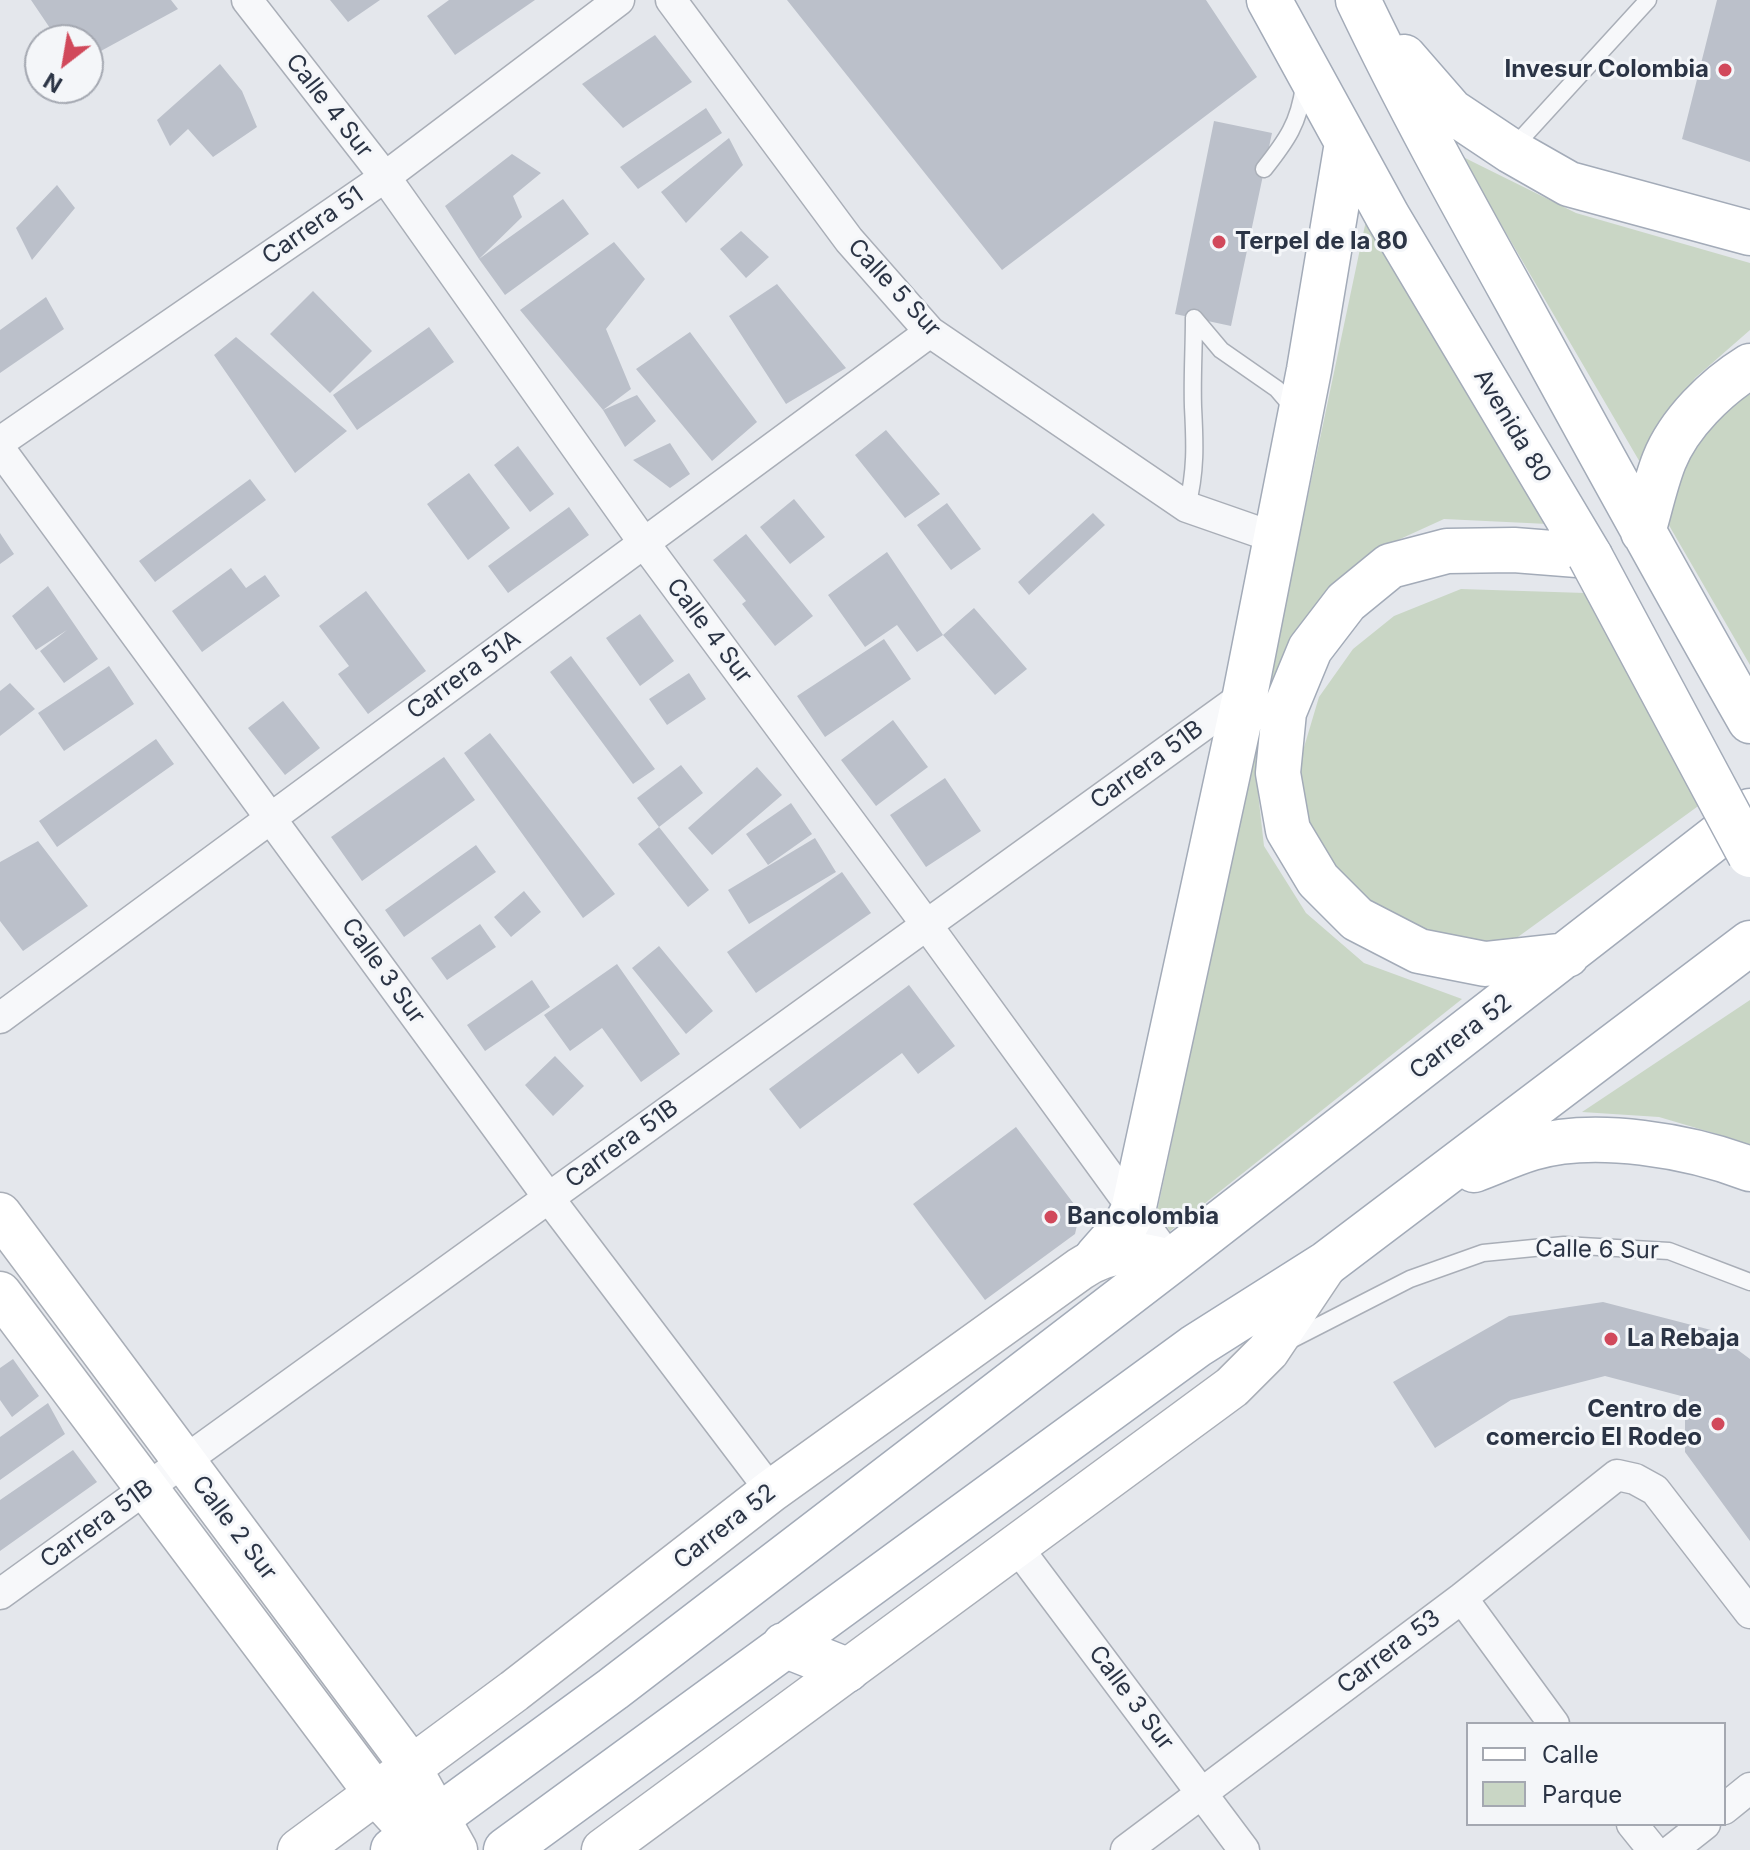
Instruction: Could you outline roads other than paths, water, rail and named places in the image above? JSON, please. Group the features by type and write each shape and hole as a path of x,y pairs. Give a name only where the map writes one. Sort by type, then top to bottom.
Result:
{"main road":[{"name":"Avenida 80","path":"1269,0 1388,217 1590,556 1750,855"},
{"path":"1360,0 1414,70 1451,111 1511,151 1569,184 1750,233"},
{"path":"1360,0 1437,154 1750,721"},
{"path":"1097,1257 1126,1224 1133,1211 1245,695 1300,415 1347,143"},
{"path":"1643,532 1665,459 1695,411 1730,379 1750,366"},
{"path":"1567,955 1485,964 1419,951 1357,919 1318,880 1288,830 1278,773 1284,712 1310,649 1346,602 1390,566 1447,551 1514,550 1590,556"},
{"name":"Carrera 52","path":"426,1840 613,1689 1750,811"},
{"path":"506,1850 1196,1346 1327,1263 1750,943"},
{"path":"1427,1189 1534,1147 1592,1140 1652,1143 1717,1156 1750,1169"},
{"path":"784,1645 847,1670"}],"street":[{"name":"Calle 4 Sur","path":"247,0 385,177 644,543 1171,1261"},
{"name":"Carrera 51","path":"0,442 385,177 619,0"},
{"name":"Calle 5 Sur","path":"671,0 849,240 930,332 1187,507 1276,538"},
{"name":"Carrera 51A","path":"0,1018 930,332"},
{"name":"Calle 3 Sur","path":"0,449 548,1197 771,1491"},
{"name":"Carrera 51B","path":"0,1594 1245,695"},
{"name":"Calle 2 Sur","path":"0,1214 411,1766 426,1840"},
{"name":"Carrera 52","path":"299,1850 514,1691 771,1491 1097,1257 1137,1253 1171,1261"},
{"path":"603,1850 1232,1387 1268,1351 1327,1263"},
{"name":"Calle 2 Sur","path":"0,1293 376,1794 426,1840"},
{"name":"Carrera 53","path":"1126,1850 1462,1598 1617,1475 1635,1479 1655,1490 1750,1613"},
{"name":"Calle 3 Sur","path":"1017,1547 1244,1850"},
{"path":"1462,1598 1553,1722"},
{"path":"1726,1807 1750,1788"},
{"path":"1634,1826 1653,1850"},
{"path":"1672,1850 1702,1826"}],"lane":[{"path":"1511,151 1648,0"},
{"path":"1264,169 1288,139 1299,115 1307,65"},
{"path":"1187,507 1195,476 1194,318 1221,350 1277,389 1300,415"},
{"name":"Calle 6 Sur","path":"1268,1351 1410,1279 1483,1253 1564,1245 1669,1251 1750,1282"}],"place":[{"name":"Invesur Colombia","path":"1725,70"},
{"name":"Terpel de la 80","path":"1219,242"},
{"name":"Bancolombia","path":"1051,1217"},
{"name":"La Rebaja","path":"1611,1339"},
{"name":"Centro de comercio El Rodeo","path":"1718,1424"}]}
